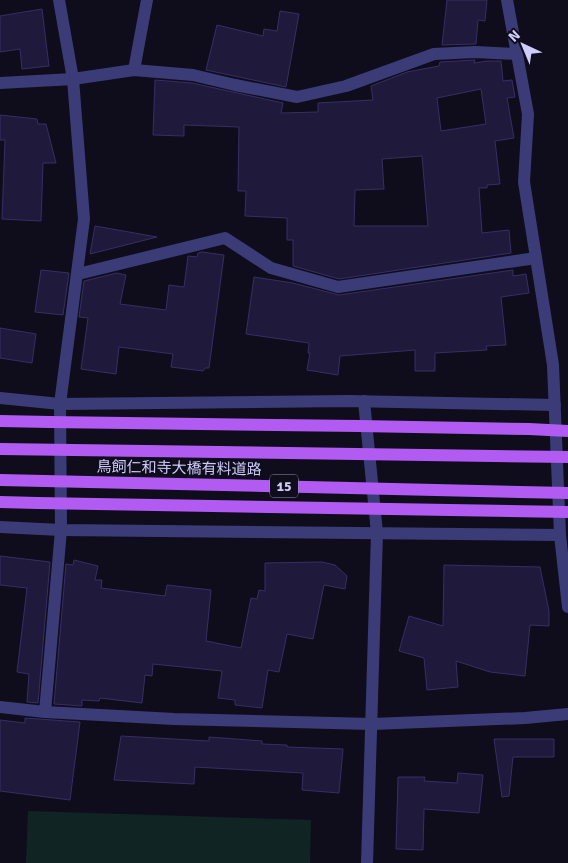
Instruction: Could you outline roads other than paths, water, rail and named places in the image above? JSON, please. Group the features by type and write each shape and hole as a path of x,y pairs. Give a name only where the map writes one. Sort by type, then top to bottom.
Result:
{"main road":[{"path":"0,421 568,431"},
{"name":"鳥飼仁和寺大橋有料道路","path":"0,449 568,457"},
{"name":"鳥飼仁和寺大橋有料道路","path":"0,480 568,493"},
{"path":"0,502 568,512"}],"street":[{"path":"45,712 61,530 60,404 84,219 73,79 59,0"},
{"path":"134,70 147,0"},
{"path":"507,0 528,114 524,182 553,365 560,535 568,607"},
{"path":"0,83 73,79 134,70 193,75 298,97 346,86 434,54 475,52 517,54"},
{"path":"78,274 225,238 271,268 338,287 536,258"},
{"path":"0,398 60,404 364,401 555,405"},
{"path":"364,401 377,533 367,863"},
{"path":"0,527 61,530 560,535"},
{"path":"0,707 45,712 174,719 372,724 525,718 568,714"}]}
